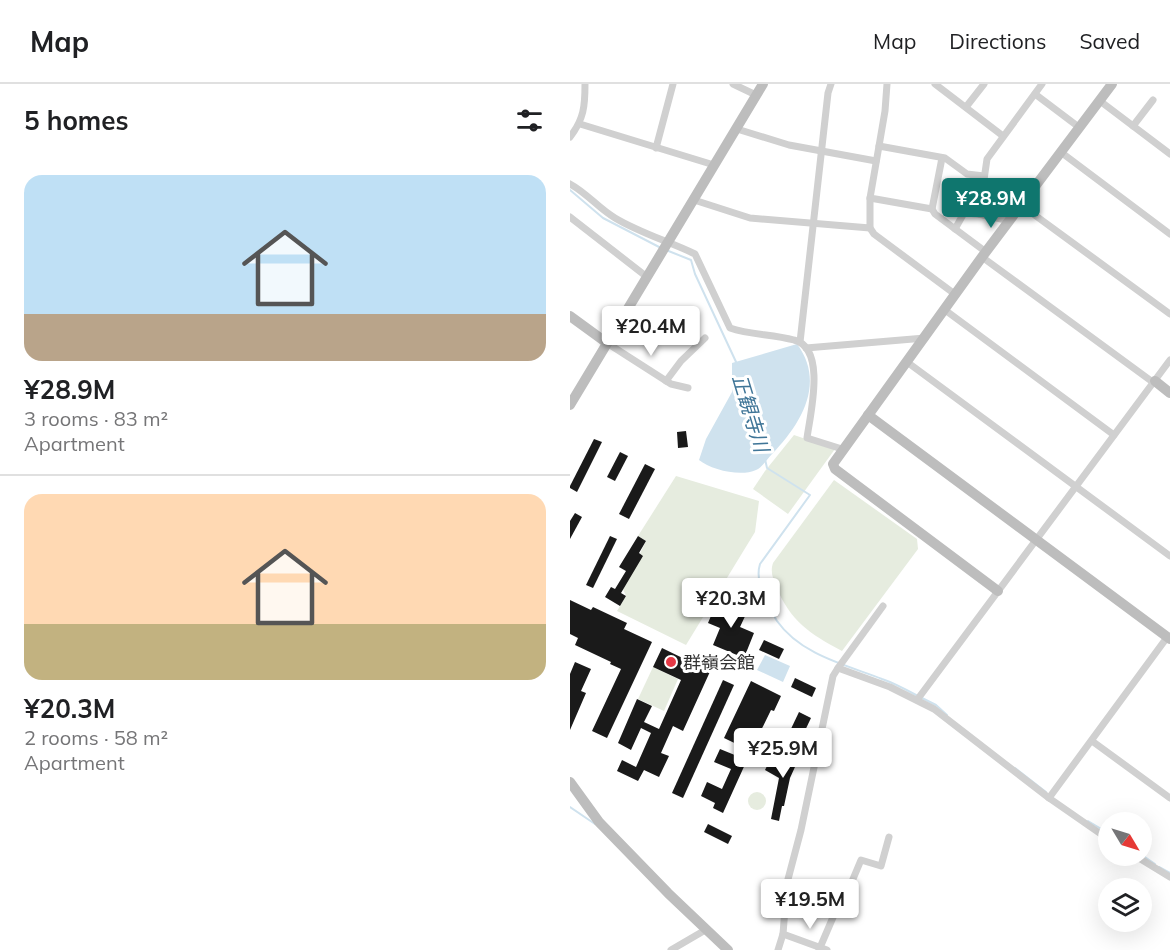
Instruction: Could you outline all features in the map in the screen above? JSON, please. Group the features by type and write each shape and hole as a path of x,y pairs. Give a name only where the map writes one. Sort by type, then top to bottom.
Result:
{"street":[{"path":"570,137 580,124 585,103 585,84"},
{"path":"656,148 673,84"},
{"path":"733,84 756,95"},
{"path":"570,405 764,84"},
{"path":"800,342 821,150 831,84"},
{"path":"887,84 885,111 870,198 870,228 874,234 956,295"},
{"path":"935,84 1003,136"},
{"path":"966,107 984,84"},
{"path":"979,214 987,159 1042,84"},
{"path":"998,591 835,469 833,464 926,338 984,254 1112,84"},
{"path":"1035,94 1080,128"},
{"path":"1133,126 1153,100"},
{"path":"1100,101 1170,154"},
{"path":"580,124 714,165"},
{"path":"737,129 789,145 876,160"},
{"path":"879,146 942,158 967,174 984,176"},
{"path":"1062,153 1170,234"},
{"path":"942,158 933,209 935,214 984,254 1170,393"},
{"path":"570,184 588,195 603,210 617,219 695,254 730,327 800,342 810,354 815,381 807,438 842,449"},
{"path":"870,198 933,209"},
{"path":"694,200 750,218 870,228"},
{"path":"1021,205 1170,314"},
{"path":"955,229 964,213 1010,221"},
{"path":"570,217 647,277"},
{"path":"945,310 1114,435"},
{"path":"570,316 666,381 688,388"},
{"path":"666,381 681,361 705,338"},
{"path":"806,348 926,338"},
{"path":"917,700 1170,360"},
{"path":"907,362 1170,556"},
{"path":"868,415 1169,637 1049,798"},
{"path":"778,950 783,934 787,884 834,676 882,606"},
{"path":"838,668 934,708 1049,798 1098,832"},
{"path":"1092,741 1170,798"},
{"path":"570,782 599,822 728,950"},
{"path":"783,934 822,949 840,901 845,898 861,860 881,866 889,837"},
{"path":"1152,866 1170,877"},
{"path":"671,950 707,929"}],"shaded area":[{"path":"794,435 835,449 788,514 753,489"},
{"path":"676,476 759,501 755,532 686,645 617,611 626,596 623,589 646,541 638,536"},
{"path":"834,480 917,539 918,549 842,651 820,639 802,625 788,609 772,572 773,563"},
{"path":"653,667 678,679 664,711 638,699"},
{"path":"753,792 761,792 766,797 764,808 753,810 748,805 748,797"}],"water":[{"path":"797,344 809,373 809,388 800,416 783,442 760,467 750,472 726,471 711,467 699,460 706,439 732,392 732,363"},
{"path":"765,655 790,666 783,682 757,670"}],"building":[{"path":"686,431 688,447 678,448 677,432"},
{"path":"594,439 602,442 577,492 570,486"},
{"path":"620,452 628,456 615,481 607,477"},
{"path":"645,464 655,469 629,519 619,514"},
{"path":"575,513 582,517 570,539 570,521"},
{"path":"610,536 617,539 593,588 586,585"},
{"path":"638,536 646,541 639,553 643,556 621,593 626,596 620,606 605,597 611,587 615,589 626,571 619,567"},
{"path":"718,599 747,612 740,627 754,633 744,658 713,645 720,628 708,623"},
{"path":"570,600 591,610 593,607 627,623 624,629 652,642 607,738 592,731 621,669 575,645 578,638 570,634"},
{"path":"764,640 784,649 779,659 759,650"},
{"path":"662,648 697,665 700,659 713,665 683,731 673,726 661,753 669,756 659,777 644,770 638,781 617,771 622,760 636,767 651,733 641,728 631,750 618,743 637,699 652,706 644,722 659,729 681,680 653,667"},
{"path":"575,662 591,669 581,691 586,693 570,730 570,674"},
{"path":"795,678 816,688 812,697 791,687"},
{"path":"723,680 734,685 683,798 672,793"},
{"path":"751,681 781,696 774,711 771,710 751,751 724,738"},
{"path":"799,712 811,718 801,739 789,733"},
{"path":"797,742 804,747 790,778 779,821 771,819 779,778 765,770 770,760 784,767"},
{"path":"720,749 747,760 723,813 713,808 715,803 701,796 707,782 722,789 731,769 714,762"},
{"path":"708,824 732,836 728,844 704,832"}],"waterway":[{"name":"正観寺川","path":"570,190 603,218 661,248"},
{"name":"正観寺川","path":"666,250 691,260 695,274 737,364"},
{"name":"正観寺川","path":"765,459 767,468 810,495 760,564 760,582 777,621 787,633 811,651 891,682 916,695"},
{"name":"正観寺川","path":"922,698 936,705 947,715"},
{"name":"正観寺川","path":"1015,768 1046,792"},
{"path":"570,807 595,824"},
{"name":"正観寺川","path":"1088,821 1098,827"},
{"name":"正観寺川","path":"1159,867 1170,873"}],"place":[{"name":"群嶺会館","path":"671,662"}]}
